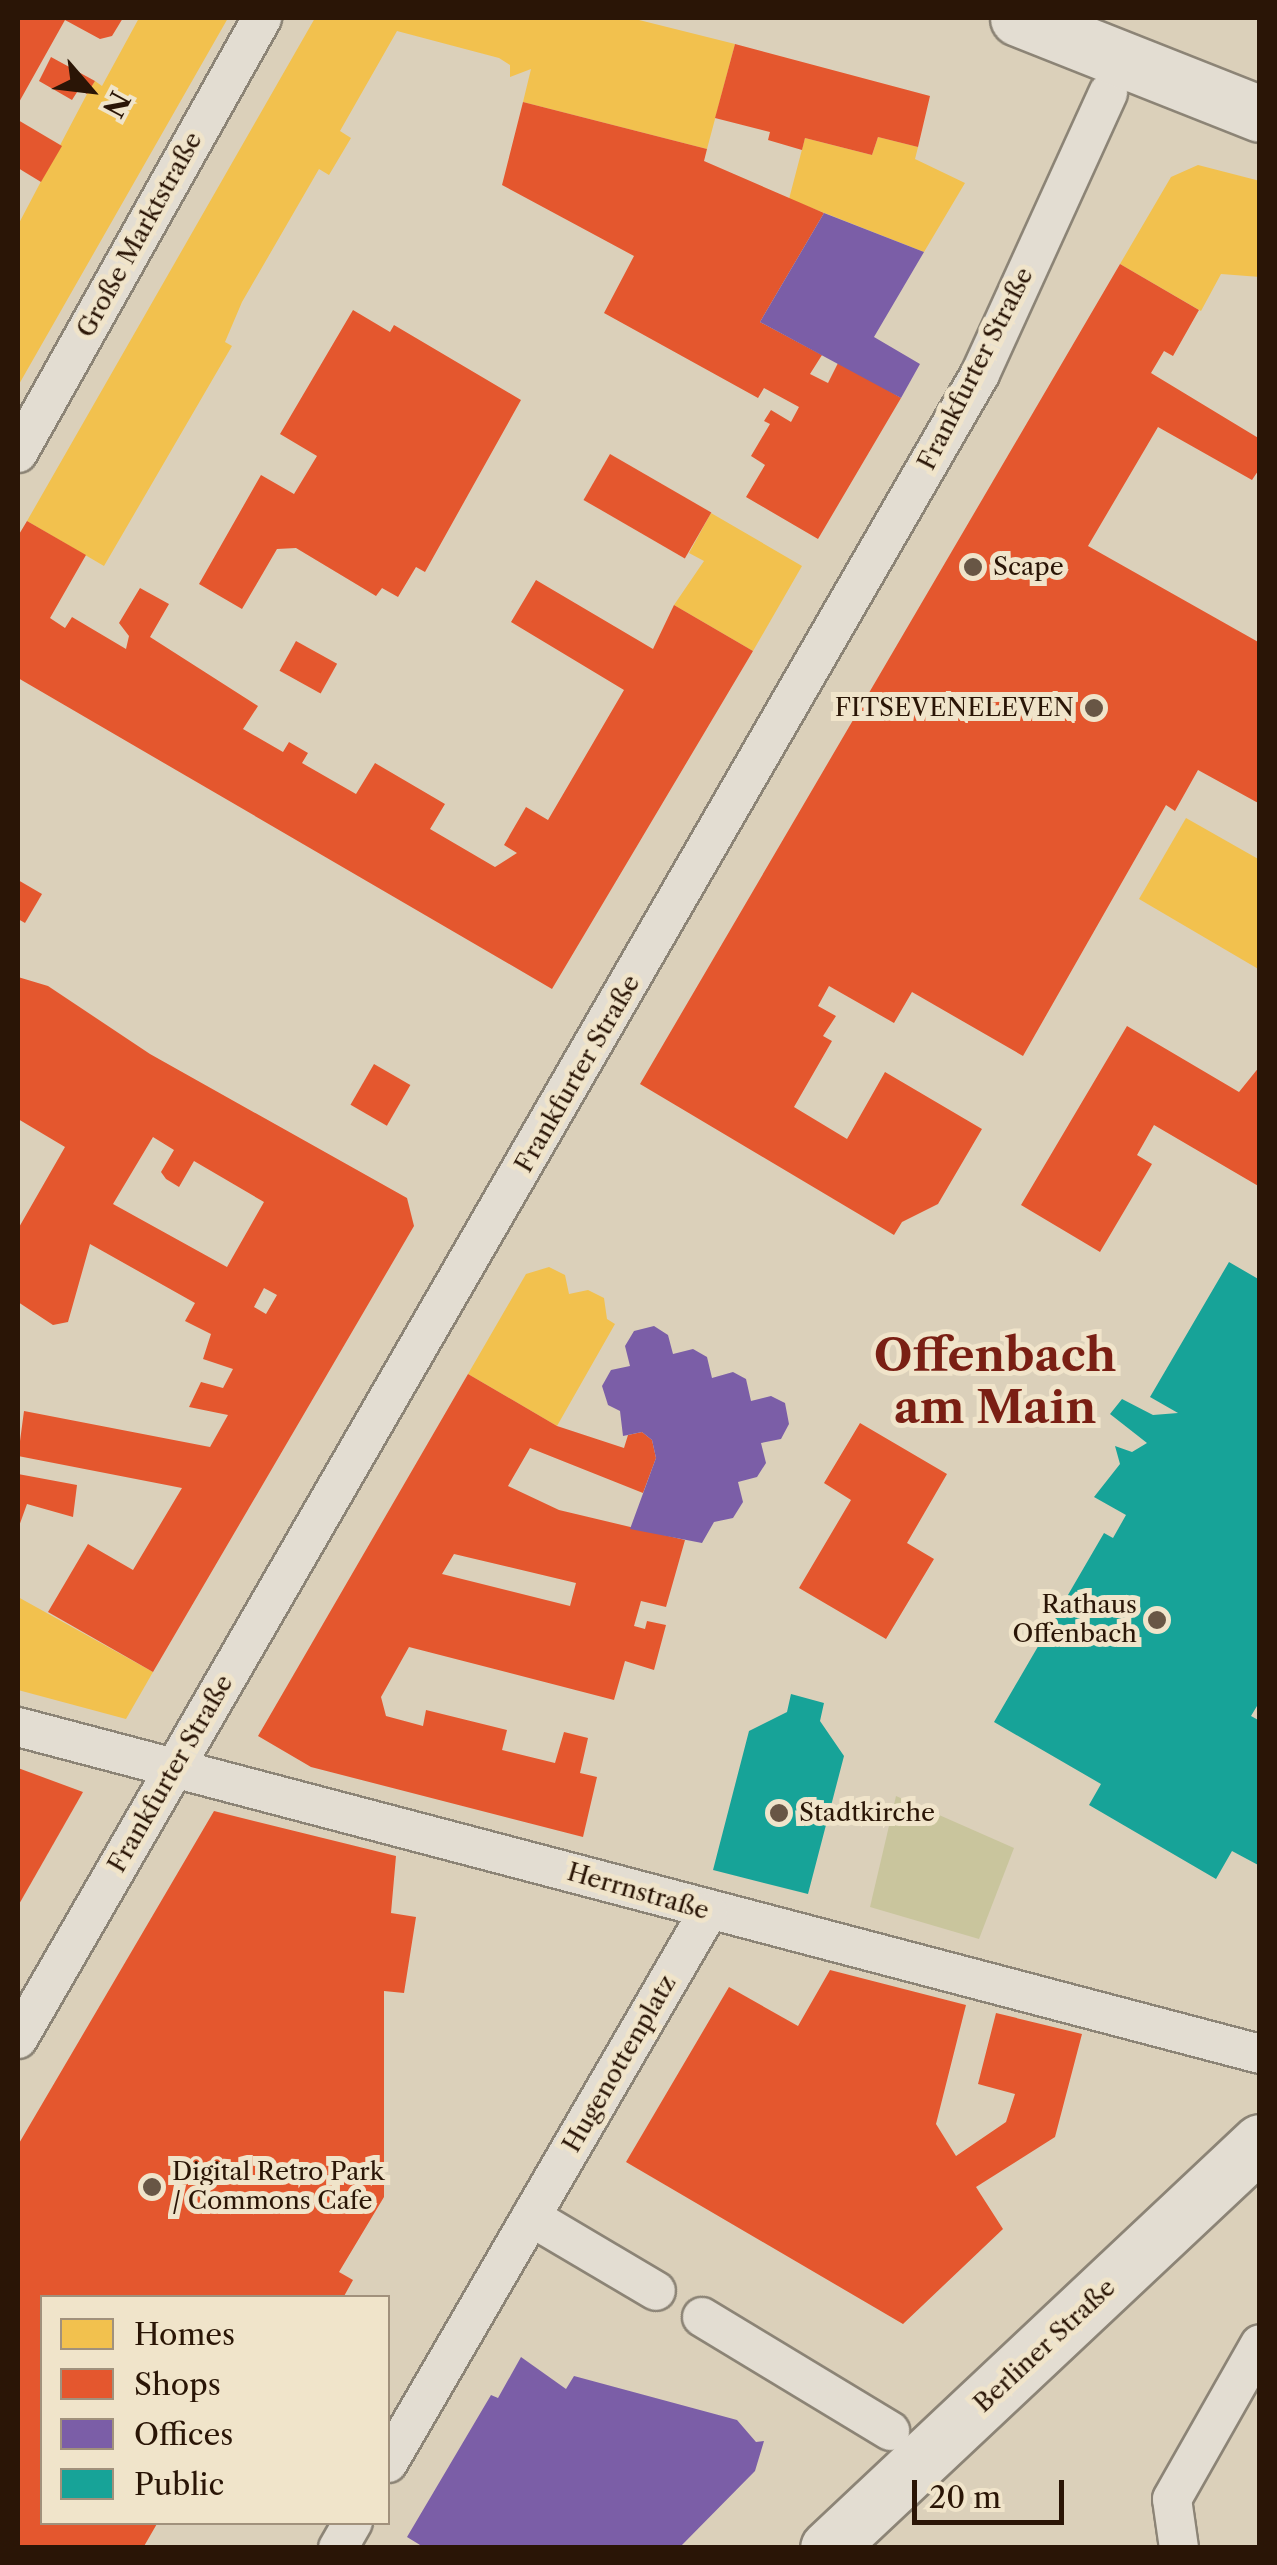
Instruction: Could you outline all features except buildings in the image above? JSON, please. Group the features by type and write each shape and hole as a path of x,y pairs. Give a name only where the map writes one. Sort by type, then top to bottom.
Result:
{"main road":[{"path":"1018,18 1260,114"},
{"name":"Berliner Straße","path":"828,2548 1260,2142"}],"street":[{"name":"Große Marktstraße","path":"18,453 262,18"},
{"name":"Frankfurter Straße","path":"18,2039 980,374 1119,57"},
{"name":"Herrnstraße","path":"18,1727 708,1912 1260,2054"},
{"name":"Hugenottenplatz","path":"390,2459 708,1912"},
{"path":"531,2216 656,2291"},
{"path":"702,2318 890,2431"},
{"path":"1178,2548 1172,2499 1260,2344"},
{"path":"338,2548 350,2525"}],"shaded area":[{"path":"896,1796 1014,1848 979,1939 870,1907"}],"place":[{"name":"Scape","path":"973,567"},
{"name":"FITSEVENELEVEN","path":"1094,708"},
{"name":"Rathaus Offenbach","path":"1157,1620"},
{"name":"Stadtkirche","path":"779,1813"},
{"name":"Digital Retro Park / Commons Cafe","path":"152,2187"}],"district":[{"name":"Offenbach am Main","path":"995,1382"}]}
